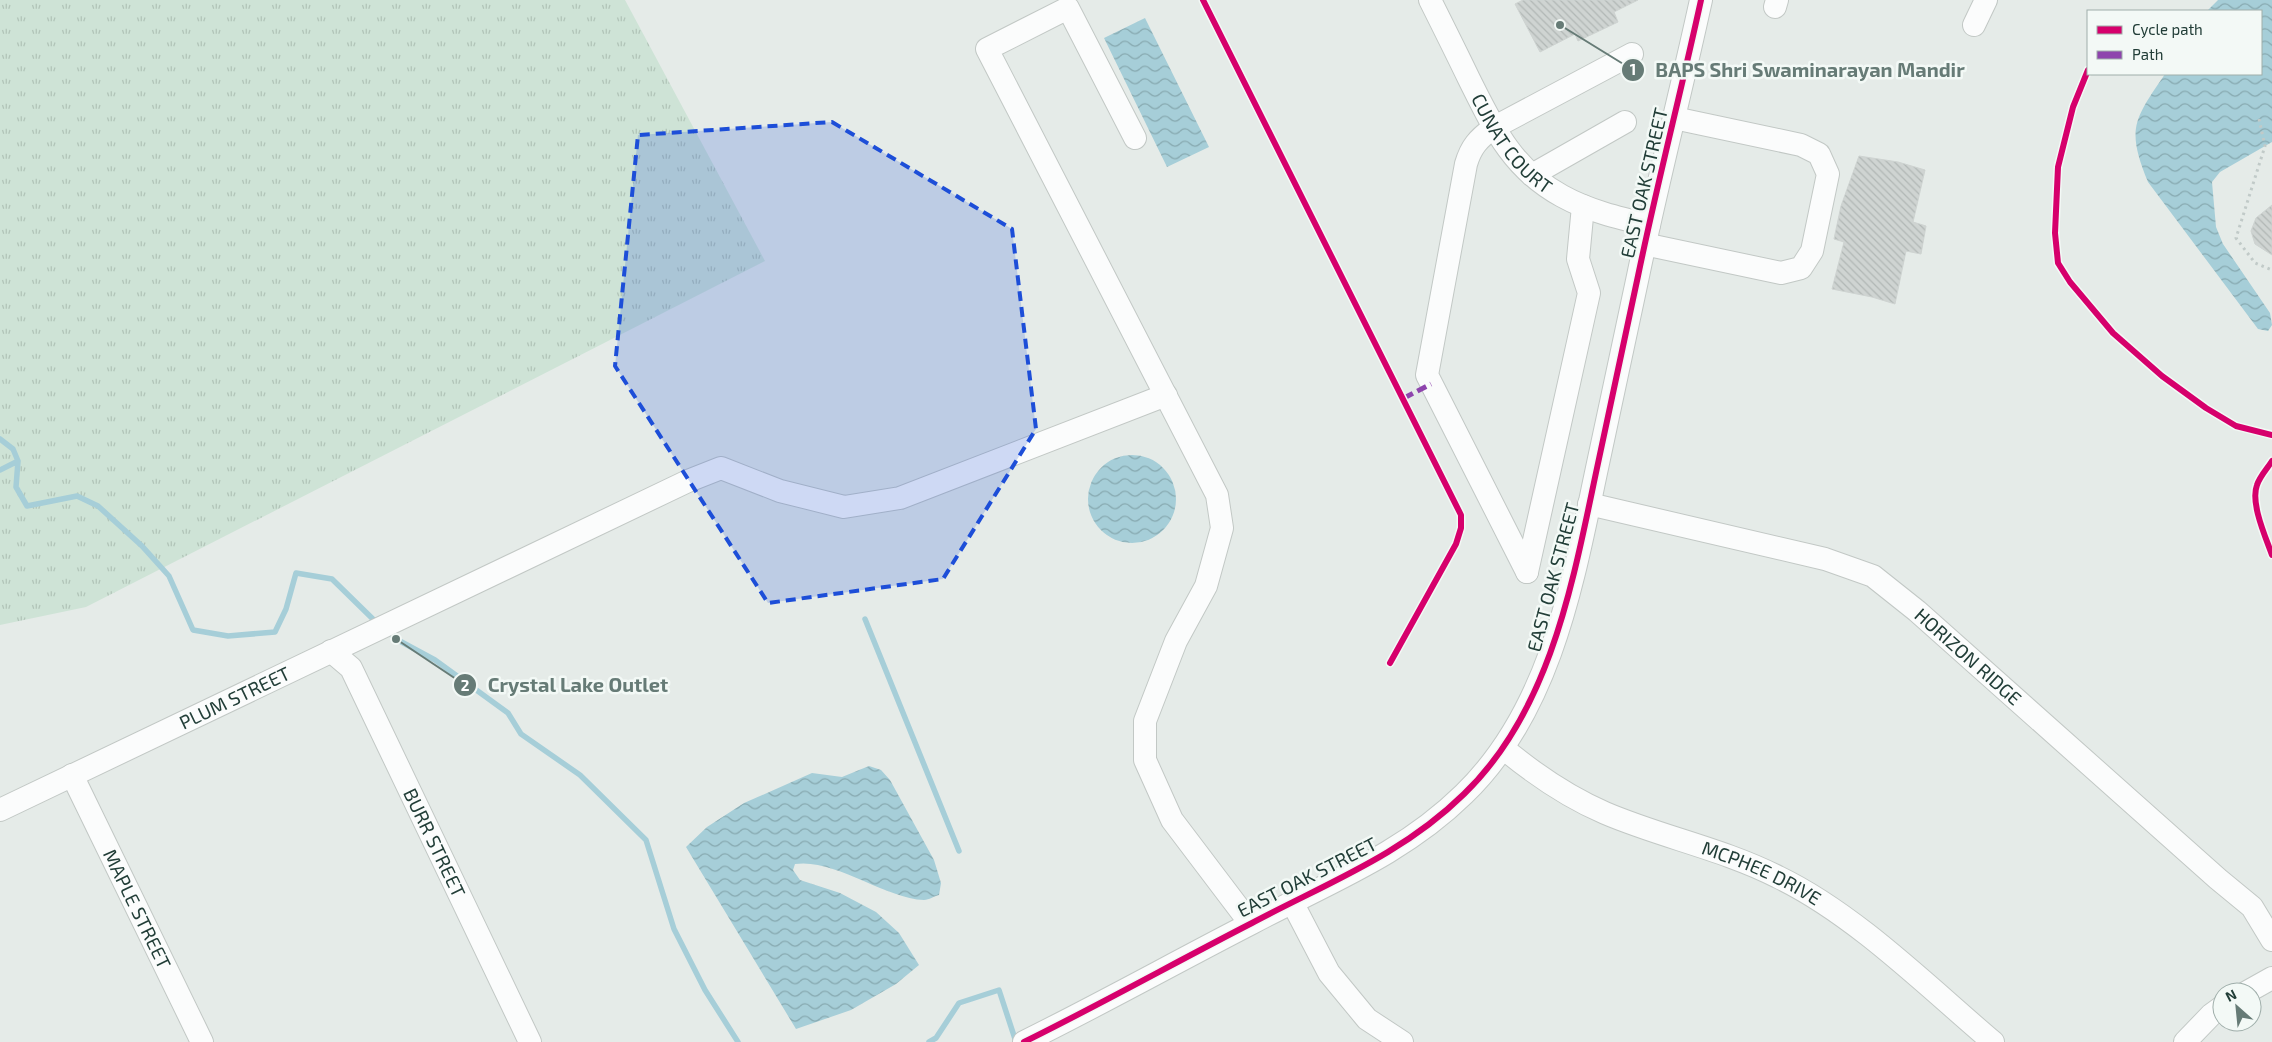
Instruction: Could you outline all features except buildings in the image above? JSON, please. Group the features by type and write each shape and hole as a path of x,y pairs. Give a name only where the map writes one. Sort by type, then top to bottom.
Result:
{"street":[{"name":"CUNAT COURT","path":"1430,0 1493,128 1508,150 1532,175 1562,196 1583,206 1613,216 1647,234 1781,274 1801,268 1812,251 1828,174 1819,154 1801,145 1674,118"},
{"name":"EAST OAK STREET","path":"1024,1042 1250,923 1364,867 1405,843 1466,793 1503,748 1526,708 1552,646 1589,504 1647,234 1701,0"},
{"path":"1974,25 1986,0"},
{"path":"1135,138 1068,8 987,48 1166,394 1216,495 1222,528 1206,586 1176,641 1145,721 1145,760 1172,820 1250,923"},
{"path":"1583,206 1578,259 1589,293 1527,572 1426,375 1466,164 1470,150 1476,142 1493,128 1632,54"},
{"path":"1532,175 1625,122"},
{"name":"PLUM STREET","path":"0,810 688,481 721,468 780,491 844,507 900,498 1166,394"},
{"name":"HORIZON RIDGE","path":"1589,504 1825,559 1874,576 1916,611 2210,873 2252,907 2272,940"},
{"name":"BURR STREET","path":"331,652 351,668 530,1042"},
{"name":"MCPHEE DRIVE","path":"1503,748 1524,766 1603,812 1743,861 1779,877 1816,898 1850,921 1993,1042"},
{"name":"MAPLE STREET","path":"72,775 202,1042"},
{"path":"1292,902 1329,973 1366,1019 1402,1042"},
{"path":"2185,1042 2212,1014"}],"path":[{"path":"2259,119 2265,146 2236,238 2255,263 2272,270"}],"highlighted area":[{"path":"832,122 1012,229 1036,429 943,579 768,603 615,366 638,135"}],"green space":[{"path":"0,0 625,0 765,261 86,607 0,625"}],"water":[{"path":"2218,0 2272,0 2272,142 2220,172 2212,182 2216,227 2223,244 2270,313 2272,325 2268,331 2258,329 2148,182 2137,149 2136,136 2140,114 2164,75 2262,75 2262,10 2208,10"},
{"path":"1145,18 1209,147 1167,167 1104,38"},
{"path":"1132,455 1149,459 1163,468 1172,482 1176,499 1172,516 1163,530 1149,539 1132,543 1115,539 1101,530 1092,516 1088,499 1092,482 1101,468 1115,459"},
{"path":"869,766 881,770 890,780 934,860 941,883 939,895 924,900 909,898 826,867 795,864 793,870 800,880 840,893 876,912 899,933 919,965 896,984 851,1010 796,1029 686,847 707,827 744,803 812,773 842,777"}],"waterway":[{"path":"0,439 13,449 18,461 16,487 27,506 77,496 98,506 142,546 169,576 193,630 228,636 275,632 286,609 296,573 332,579 378,624"},
{"path":"0,470 18,461"},
{"path":"865,619 959,851"},
{"path":"387,631 396,639 435,660 508,713 521,734 580,775 646,840 674,929 705,990 738,1042"},
{"path":"929,1042 936,1038 959,1003 999,990 1016,1042"}],"marked path":[{"path":"1404,398 1431,384"}],"cycle path":[{"path":"1203,0 1461,515 1461,528 1456,544 1390,663"},
{"path":"1024,1042 1336,881 1389,851 1440,815 1464,794 1494,761 1518,724 1538,684 1554,642 1567,599 1588,511 1645,242 1701,0"},
{"path":"2087,72 2073,107 2058,167 2055,233 2058,263 2070,282 2113,333 2162,376 2206,408 2236,426 2272,435"},
{"path":"2272,461 2260,479 2255,492 2257,511 2272,555"}],"place":[{"name":"BAPS Shri Swaminarayan Mandir","path":"1560,25"},
{"name":"Crystal Lake Outlet","path":"396,639"}]}
